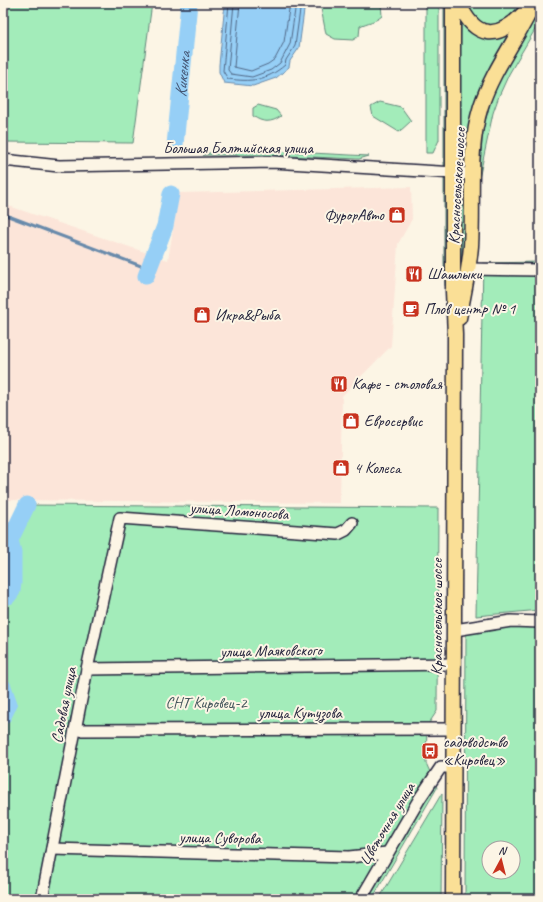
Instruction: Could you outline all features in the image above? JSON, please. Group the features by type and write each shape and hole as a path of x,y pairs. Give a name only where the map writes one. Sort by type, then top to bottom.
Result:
{"main road":[{"name":"Красносельское шоссе","path":"453,3 453,291 456,335 455,630 454,729 448,767 453,899"},
{"path":"460,3 471,22 480,29 491,33 504,31 514,24 534,3"},
{"name":"Красносельское шоссе","path":"456,335 471,246 472,174 477,123 485,95 534,3"}],"street":[{"name":"Большая Балтийская улица","path":"3,160 59,166 272,162 472,174"},
{"path":"468,269 540,270"},
{"name":"улица Ломоносова","path":"120,518 338,534 346,530 352,523"},
{"name":"Садовая улица","path":"42,899 87,670 120,518"},
{"path":"455,630 511,621 540,622"},
{"name":"улица Маяковского","path":"87,670 454,664"},
{"name":"улица Кутузова","path":"75,730 454,729"},
{"name":"Цветочная улица","path":"361,899 387,853 448,767"},
{"name":"улица Суворова","path":"52,849 349,857 387,853"}],"shaded area":[{"path":"411,187 412,219 398,244 391,346 342,396 340,503 3,500 3,204 168,260 179,193"}],"green space":[{"path":"3,3 152,3 133,143 3,142"},
{"path":"320,3 381,3 382,16 374,21 360,26 359,36 353,40 335,39 326,34"},
{"path":"426,3 439,3 439,140 433,153 426,153"},
{"path":"444,3 448,3 449,286 445,286 444,263"},
{"path":"466,3 522,3 515,15 496,26 484,25 475,19"},
{"path":"540,5 540,21 509,74 493,113 479,179 483,129 494,89"},
{"path":"461,21 501,35 509,35 481,85 474,103 469,133 459,133"},
{"path":"380,102 401,107 411,121 399,132 373,116 371,107"},
{"path":"258,105 276,110 281,116 271,121 260,120 253,116 253,108"},
{"path":"216,151 273,151 369,156 359,159 265,155 203,155"},
{"path":"459,199 466,203 466,234 459,285"},
{"path":"540,262 540,610 476,616 483,263"},
{"name":"СНТ Кировец-2","path":"27,505 438,508 437,711 427,726 426,763 437,788 372,899 3,899 3,716 9,704 3,687 3,596 8,596 12,591 13,583 13,552 10,540"},
{"path":"512,625 540,626 540,899 465,897 466,632"},
{"path":"442,793 441,899 379,899"}],"water":[{"path":"225,3 305,3 299,48 290,61 289,67 276,78 253,86 224,83 219,72 219,65"}],"waterway":[{"name":"Кикенка","path":"175,145 189,3"},
{"name":"Кикенка","path":"146,276 165,226 171,194"},
{"path":"3,214 149,269"},
{"name":"Кикенка","path":"3,596 8,596 12,591 13,552 10,540 27,505"},
{"name":"Кикенка","path":"3,687 9,704 3,716"}],"place":[{"name":"ФурорАвто","path":"397,215"},
{"name":"Шашлыки","path":"414,274"},
{"name":"Плов центр № 1","path":"411,309"},
{"name":"Икра&Рыба","path":"202,315"},
{"name":"Кафе - столовая","path":"339,384"},
{"name":"Евросервис","path":"351,421"},
{"name":"4 Колеса","path":"341,468"},
{"name":"садоводство «Кировец»","path":"430,751"}]}
